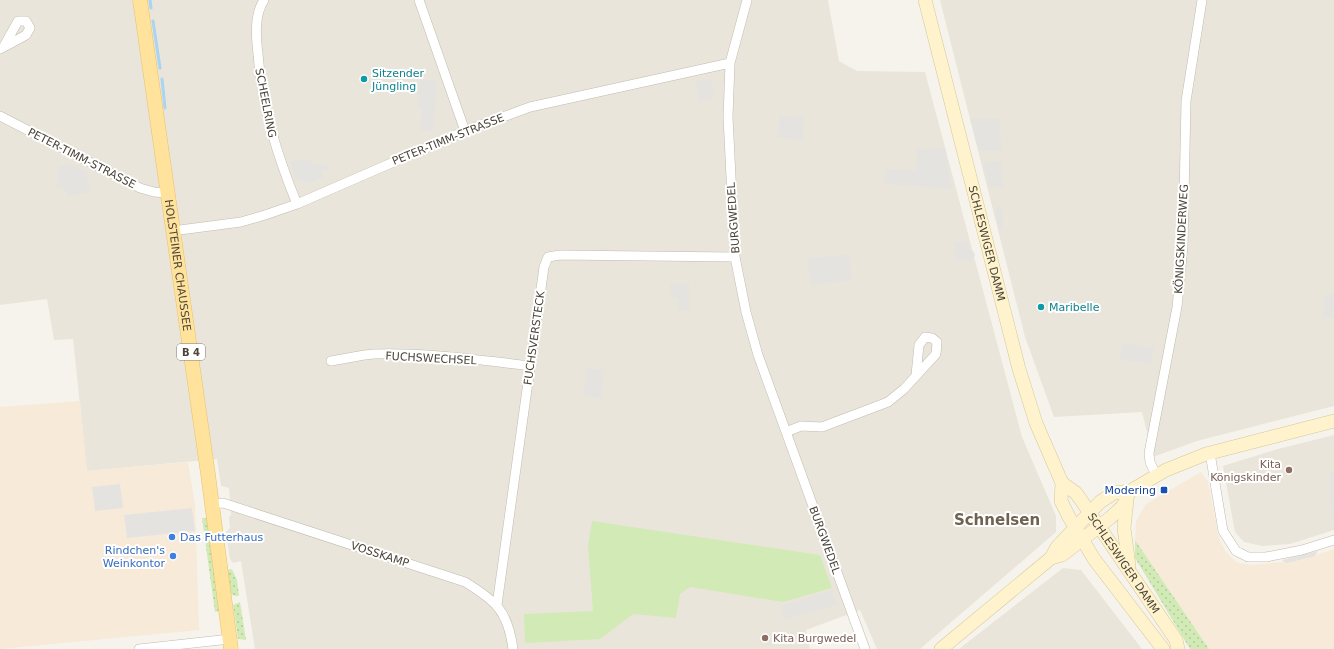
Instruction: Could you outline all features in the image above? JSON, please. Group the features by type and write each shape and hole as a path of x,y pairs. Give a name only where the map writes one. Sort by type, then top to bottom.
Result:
{"main road":[{"name":"HOLSTEINER CHAUSSEE","path":"140,0 212,504 230,644"},
{"name":"SCHLESWIGER DAMM","path":"925,0 1019,370 1036,422 1062,483 1062,501 1078,534 1163,649"},
{"path":"1078,534 1099,526 1123,506 1129,494 1156,476 1210,453 1334,421"},
{"name":"SCHLESWIGER DAMM","path":"1062,483 1076,493 1090,513 1176,640 1178,649"},
{"path":"941,649 1051,558 1062,555 1078,534 1090,513 1114,492 1129,494"},
{"path":"1129,494 1124,528 1130,572"}],"street":[{"name":"SCHEELRING","path":"264,0 260,6 257,20 257,44 260,79 272,137 297,204"},
{"path":"419,0 465,131"},
{"name":"BURGWEDEL","path":"748,0 730,63 728,117 735,257 746,312 758,355 865,649"},
{"name":"KÖNIGSKINDERWEG","path":"1156,476 1150,462 1149,453 1177,307 1184,246 1186,101 1202,0"},
{"name":"PETER-TIMM-STRASSE","path":"172,231 241,222 297,204 465,131 530,107 730,63"},
{"name":"PETER-TIMM-STRASSE","path":"0,116 140,188 154,192 167,193"},
{"name":"FUCHSVERSTECK","path":"497,604 544,267 548,257 560,255 735,257"},
{"name":"FUCHSWECHSEL","path":"331,361 373,354 444,356 531,366"},
{"path":"786,432 801,426 822,427 888,402 904,389 916,374"},
{"path":"1210,453 1223,531 1230,544 1241,554 1248,557 1266,557 1302,550 1334,540"},
{"name":"VOSSKAMP","path":"212,504 223,503 465,582 488,596 497,604 510,628 513,649"},
{"path":"139,649 230,644"}],"shaded area":[{"path":"0,0 828,0 839,61 857,71 925,72 1022,437 1056,516 1056,532 920,649 877,649 860,610 806,630 810,649 255,649 241,561 233,563 230,559 226,532 230,528 229,517 231,515 229,488 221,486 217,459 87,471 73,339 54,340 47,299 0,305"},
{"path":"940,0 1334,0 1334,406 1197,441 1153,457 1142,412 1054,417 1025,337"},
{"path":"711,79 714,99 698,100 696,81"},
{"path":"420,80 437,81 433,131 420,130 422,109 417,108"},
{"path":"779,116 804,117 803,140 778,138"},
{"path":"970,119 1000,119 1001,151 979,151"},
{"path":"945,148 952,189 884,184 886,169 916,170 917,149"},
{"path":"310,159 312,164 328,165 328,171 321,172 324,177 309,184 295,179 290,161"},
{"path":"1001,161 1003,187 989,187 983,163"},
{"path":"70,164 87,172 90,193 67,196 64,187 57,188 58,166"},
{"path":"994,207 1002,207 1003,230 999,230"},
{"path":"955,242 968,242 969,249 973,251 975,255 971,262 954,259"},
{"path":"849,254 852,281 810,285 807,259"},
{"path":"670,283 689,283 689,310 678,311 678,298 671,298"},
{"path":"1324,295 1334,295 1334,317 1323,317"},
{"path":"1122,343 1154,348 1151,364 1119,359"},
{"path":"587,368 604,370 601,398 583,396"},
{"path":"80,401 87,471 188,462 195,505 199,630 0,649 0,407"},
{"path":"1334,435 1334,530 1290,544 1262,546 1244,542 1235,532 1223,466 1278,449"},
{"path":"1201,472 1208,482 1219,539 1226,552 1237,563 1253,565 1302,560 1334,549 1334,649 1209,649 1135,540 1136,521 1146,504"},
{"path":"1334,472 1334,518 1332,518 1329,473"},
{"path":"120,484 123,508 95,511 92,487"},
{"path":"192,508 195,531 127,538 124,515"},
{"path":"1318,551 1315,556 1300,560 1286,563 1282,560"},
{"path":"1063,568 1081,570 1142,649 959,649"},
{"path":"832,590 837,605 784,620 780,606"}],"green space":[{"path":"202,518 209,518 220,611 215,612"},
{"path":"592,521 820,555 832,588 783,602 690,587 680,594 676,618 633,614 600,639 525,643 524,614 593,611 588,546"},
{"path":"1135,540 1209,649 1190,649 1135,558"},
{"path":"232,569 237,580 239,596 231,594 227,570"},
{"path":"240,602 246,640 238,639 233,605"}],"waterway":[{"path":"150,0 151,8"},
{"path":"153,21 160,68"},
{"path":"162,79 165,108"}],"place":[{"name":"Sitzender Jüngling","path":"364,79"},
{"name":"Maribelle","path":"1041,307"},
{"name":"Kita Königskinder","path":"1289,470"},
{"name":"Modering","path":"1164,490"},
{"name":"Das Futterhaus","path":"172,537"},
{"name":"Rindchen's Weinkontor","path":"173,556"},
{"name":"Kita Burgwedel","path":"765,638"}],"district":[{"name":"Schnelsen","path":"997,520"}]}
